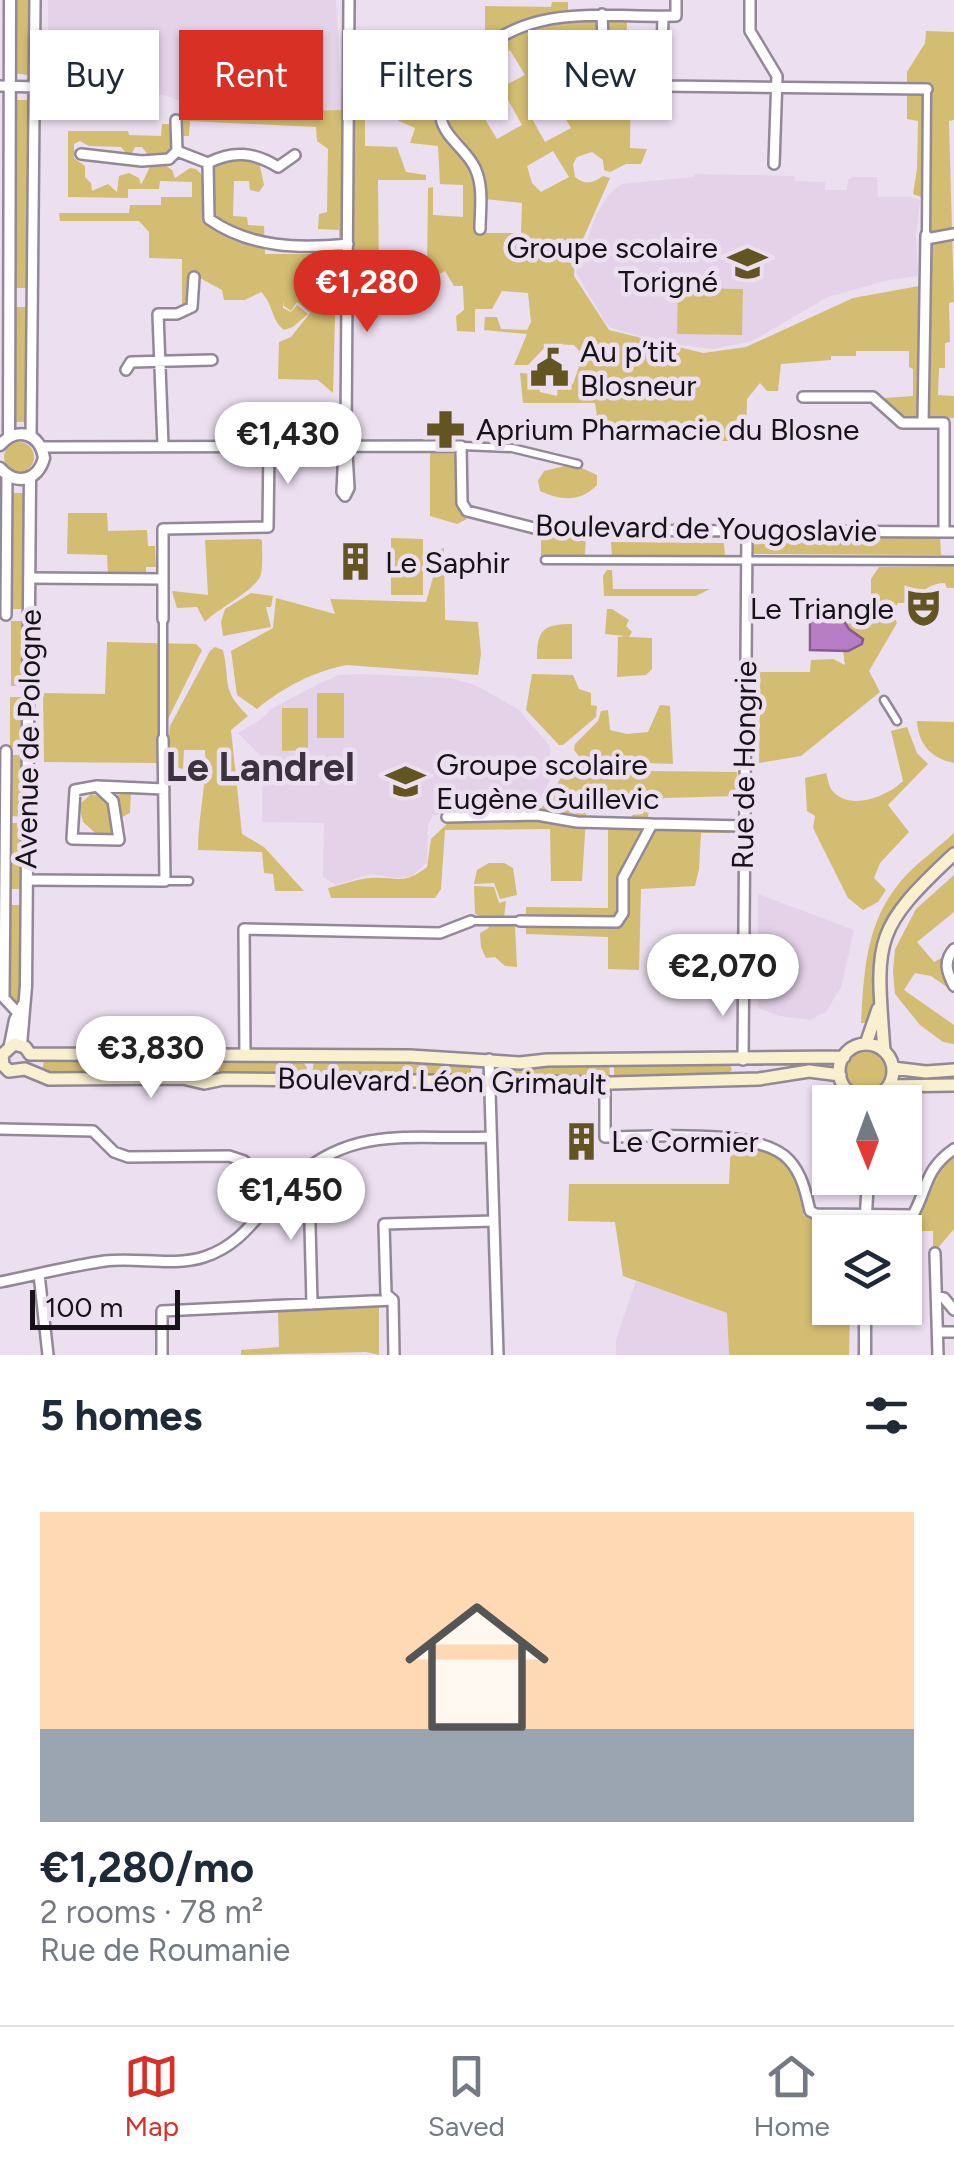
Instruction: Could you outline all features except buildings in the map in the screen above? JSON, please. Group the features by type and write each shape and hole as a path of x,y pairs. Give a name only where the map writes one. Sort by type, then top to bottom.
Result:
{"main road":[{"path":"844,1085 840,1075 844,1056 866,1044 878,1014 881,949 891,921 904,902 954,854"},
{"path":"880,995 884,1051 893,1068 889,1085"},
{"path":"866,1044 884,1051"},
{"name":"Boulevard Léon Grimault","path":"13,1051 489,1059 520,1064 547,1060 844,1056"},
{"path":"3,1070 13,1051 25,1070"},
{"path":"743,1060 743,1079"},
{"path":"893,1068 954,1070"},
{"name":"Boulevard Léon Grimault","path":"3,1070 25,1070 49,1079 173,1078 204,1083 224,1078 605,1083 743,1079 809,1070 840,1075"},
{"path":"922,1085 954,1085"}],"street":[{"path":"4,472 18,480 30,478 42,463 42,447 31,436 20,433 2,442 10,292 4,86 10,0"},
{"path":"35,0 35,30"},
{"path":"480,229 477,173 442,124 442,98 450,84 490,39 528,22 602,14 676,16 676,0"},
{"path":"750,0 750,31 774,66 774,164"},
{"path":"346,446 350,2"},
{"path":"602,14 603,30"},
{"path":"663,17 661,86 927,89 923,423"},
{"path":"4,86 30,87"},
{"path":"31,436 35,120"},
{"path":"176,120 178,151"},
{"path":"178,151 208,163"},
{"path":"81,154 142,161 169,159 178,151"},
{"path":"208,163 228,152 261,156 278,167 295,155"},
{"path":"208,163 210,220 242,238 285,246 348,244"},
{"path":"926,237 954,234"},
{"path":"164,446 158,314 177,314 192,307 194,278"},
{"path":"10,292 32,292"},
{"path":"126,370 130,362 212,360"},
{"path":"804,397 873,397 902,423 944,424 949,532"},
{"path":"165,880 163,529 268,527 269,446"},
{"name":"Boulevard de Yougoslavie","path":"462,446 462,503 474,515 542,530 949,532"},
{"name":"Boulevard de Yougoslavie","path":"42,447 462,446 512,448 578,464"},
{"name":"Avenue de Pologne","path":"4,472 6,616"},
{"name":"Avenue de Pologne","path":"13,1051 25,999 30,478"},
{"name":"Rue de Hongrie","path":"743,1060 748,530"},
{"name":"Boulevard de Yougoslavie","path":"544,560 954,561"},
{"path":"29,578 163,579"},
{"path":"884,700 897,721"},
{"name":"Avenue de Pologne","path":"6,751 4,998 18,1013"},
{"path":"97,786 113,801 119,840 72,838 75,790 97,786 164,789"},
{"path":"447,817 537,816 577,822 743,826"},
{"path":"245,1055 244,929 440,933 471,921 617,922 623,913 623,878 652,824"},
{"path":"27,880 189,882"},
{"path":"954,949 946,969 954,986"},
{"name":"Avenue de Pologne","path":"13,1051 18,1013 25,999"},
{"path":"489,1059 498,1355"},
{"path":"605,1083 605,1136 730,1138 764,1143 790,1160 812,1213 913,1214 926,1178 954,1150"},
{"path":"0,1128 93,1131 114,1152 128,1157 229,1156 244,1160 280,1192"},
{"path":"0,1282 108,1260 187,1261 206,1256 243,1234 300,1173 341,1147 367,1139 492,1137"},
{"path":"300,1173 309,1186 312,1304"},
{"path":"865,1195 865,1215"},
{"path":"394,1355 392,1300 386,1294 384,1224 494,1221"},
{"path":"935,1254 938,1355"},
{"path":"39,1274 48,1355"},
{"path":"937,1296 954,1310"},
{"path":"162,1355 162,1312 392,1300"},
{"path":"865,1325 865,1355"},
{"path":"938,1332 954,1332"}],"shaded area":[{"path":"16,0 31,0 30,72 13,73"},
{"path":"48,0 336,0 342,111 323,110 323,30 179,30 179,100 159,95 159,30 48,30"},
{"path":"552,2 568,2 568,12 627,20 627,30 528,30 528,120 533,120 545,142 571,128 566,120 630,120 630,148 647,149 641,164 626,164 610,172 604,170 603,160 592,152 577,157 573,164 579,180 610,178 575,257 574,276 609,330 703,353 746,347 853,298 919,286 921,197 913,194 918,121 907,119 907,72 925,43 926,31 954,32 954,120 949,121 954,302 949,303 950,342 945,343 945,368 939,368 938,395 954,396 954,418 902,420 887,410 885,398 913,396 909,351 856,351 856,356 781,364 778,391 767,391 760,383 747,399 746,441 709,441 653,429 626,437 608,432 597,417 595,403 523,403 520,373 536,374 540,392 557,396 558,384 573,384 583,355 574,345 548,344 528,365 514,365 527,334 484,330 485,317 497,317 501,329 527,330 531,322 528,293 502,291 492,309 475,309 475,332 457,331 456,316 464,310 463,286 454,286 445,271 430,279 336,279 333,393 318,380 278,379 279,342 291,337 310,313 297,302 291,311 284,306 284,300 283,308 291,312 297,305 308,314 284,330 261,292 245,300 224,300 222,290 198,277 191,304 182,307 182,259 149,258 149,232 139,221 60,221 59,213 129,213 130,205 161,205 161,197 192,197 192,182 160,181 159,189 128,189 128,198 68,197 68,131 128,131 129,135 161,136 162,124 172,124 173,146 164,154 148,155 142,147 126,153 121,147 89,146 80,141 74,144 74,158 85,166 92,191 108,184 117,192 119,176 129,173 139,178 141,185 150,167 165,165 175,178 190,168 196,169 206,179 219,159 259,162 264,185 259,192 250,190 249,181 234,181 233,216 247,217 248,225 264,226 265,254 339,254 339,230 318,229 319,214 327,212 328,149 317,141 316,127 190,121 189,136 179,136 179,120 323,120 323,110 343,110 343,120 365,120 365,146 397,147 406,172 426,175 426,180 378,180 379,274 427,276 428,188 433,187 433,215 463,217 463,185 440,184 438,146 410,143 415,128 398,120 486,120 497,139 522,125 508,100 508,84 525,75 508,51 508,30 485,30 485,6 551,7","holes":["553,151 569,177 541,192 532,183 527,166","485,199 522,203 521,233 476,233 476,202"]},
{"path":"12,100 30,100 28,288 13,288"},
{"name":"Groupe scolaire Torigné","path":"695,174 794,176 795,181 825,182 825,190 847,190 848,180 853,177 877,177 878,197 920,200 916,236 918,276 828,297 752,341 713,349 665,343 611,328 576,272 596,215 610,193 622,184"},
{"path":"678,288 743,289 742,335 677,334"},
{"path":"13,307 28,307 26,422 14,422"},
{"path":"19,442 29,447 34,457 29,467 19,472 9,467 4,457 9,447"},
{"path":"454,450 461,455 460,512 467,519 457,524 430,516 430,452"},
{"path":"573,464 597,475 597,485 584,495 570,498 540,491 538,481 544,471"},
{"path":"13,493 23,493 23,529 27,530 26,609 12,609"},
{"path":"68,513 107,513 108,531 147,530 148,546 155,546 156,567 146,567 146,575 108,576 107,555 67,554"},
{"path":"541,535 586,536 585,555 541,556"},
{"path":"764,536 940,536 941,555 754,554 754,545"},
{"path":"391,538 423,539 423,595 391,595"},
{"path":"260,539 261,574 245,593 205,622 197,607 177,608 172,591 208,595 205,540"},
{"path":"611,542 724,543 725,556 612,556"},
{"path":"444,548 445,620 478,622 478,675 347,665 299,681 257,709 237,695 231,651 273,628 276,598 335,614 330,599 426,602"},
{"path":"954,566 954,588 947,588 945,583 933,585 898,603 892,613 897,623 869,671 880,692 801,756 759,763 760,672 810,672 811,660 833,659 845,665 843,650 848,651 863,639 849,629 840,615 848,617 859,600 871,600 871,579 879,567"},
{"path":"612,570 613,589 710,589 696,596 604,596 603,576"},
{"path":"251,593 273,596 271,607 266,607 271,627 223,636 221,622 225,609"},
{"path":"607,609 629,620 629,637 652,638 652,669 646,675 617,677 618,637 625,636 605,634"},
{"path":"810,610 840,615 849,629 863,639 862,644 848,651 810,650"},
{"path":"11,621 25,625 25,686 11,686"},
{"path":"572,624 572,659 537,659 540,635 548,627"},
{"path":"107,642 196,644 202,650 168,719 158,763 44,762 43,693 105,694"},
{"path":"215,647 223,650 230,692 248,716 231,730 242,834 264,847 304,891 275,891 273,874 264,873 262,852 198,850 205,750 184,750 183,769 166,765 170,726"},
{"path":"532,674 573,675 579,689 591,693 591,705 597,706 596,717 563,745 526,710"},
{"name":"Groupe scolaire Eugène Guillevic","path":"340,675 451,678 477,686 519,710 550,746 551,777 540,802 531,809 433,815 428,825 427,862 412,876 371,874 336,885 323,877 324,823 262,822 263,758 238,733 273,708 318,684"},
{"path":"317,693 344,693 344,738 317,738"},
{"path":"10,697 25,697 25,747 10,747"},
{"path":"660,705 670,706 673,764 591,761 581,759 574,750 575,744 598,721 601,711 608,710 610,730 627,734 648,732"},
{"path":"282,708 308,708 308,750 282,751"},
{"path":"917,721 954,722 954,763 928,749 920,737"},
{"path":"907,727 917,753 928,764 888,805 909,832 880,863 874,878 886,890 878,902 863,910 848,898 813,828 815,816 807,811 805,778 826,773 831,789 847,800 868,800 888,792 903,781 891,731"},
{"path":"11,755 22,755 25,817 10,816"},
{"path":"570,764 648,771 737,772 737,796 664,798 650,808 647,820 632,820 632,815 643,814 643,801 587,801 582,881 551,881 550,829 445,830 441,889 435,898 331,898 328,888 419,873 427,867 431,839 450,821 537,815"},
{"path":"131,792 130,813 118,819 114,837 102,839 83,822 79,805 91,794 105,797"},
{"path":"10,823 25,823 24,889 9,889"},
{"path":"608,826 729,828 730,833 701,833 695,886 641,889 639,970 608,969 608,937 526,934 526,907 608,908"},
{"path":"954,833 954,849 906,895 886,922 876,953 874,1015 871,1023 861,1023 869,948 880,913 907,875"},
{"path":"489,863 504,863 513,868 517,895 500,899 494,883 474,884 477,870"},
{"path":"954,875 954,912 917,942 934,962 954,951 954,992 931,976 915,973 904,990 954,1025 954,1044 943,1042 920,1025 895,994 893,972 895,949 916,909"},
{"path":"474,886 494,887 499,903 506,901 503,926 515,926 517,967 505,966 495,957 486,958 480,933 489,928 485,917 475,914"},
{"path":"758,894 854,930 841,987 826,1012 810,1020 758,1008"},
{"path":"8,905 24,905 23,987 15,1008 9,999"},
{"path":"857,1051 875,1051 887,1063 884,1085 848,1085 845,1081 845,1063"},
{"path":"44,1060 182,1061 184,1074 64,1076 42,1073"},
{"path":"219,1061 302,1061 307,1067 305,1075 219,1075"},
{"path":"314,1061 471,1062 471,1077 312,1074"},
{"path":"609,1063 610,1078 506,1082 507,1066"},
{"path":"614,1064 725,1064 732,1070 726,1075 614,1078"},
{"path":"731,1142 763,1148 784,1162 797,1185 804,1216 812,1217 812,1325 850,1325 849,1355 729,1355 727,1313 623,1276 615,1222 568,1221 569,1184 729,1184"},
{"path":"954,1155 954,1229 933,1249 933,1231 922,1231 920,1215 935,1175"},
{"path":"636,1281 727,1313 729,1355 616,1355 616,1340"},
{"path":"379,1306 379,1355 241,1355 241,1350 279,1347 278,1310"}],"place":[{"name":"Groupe scolaire Torigné","path":"748,264"},
{"name":"Au p’tit Blosneur","path":"550,368"},
{"name":"Aprium Pharmacie du Blosne","path":"446,429"},
{"name":"Le Saphir","path":"355,562"},
{"name":"Le Triangle","path":"924,608"},
{"name":"Groupe scolaire Eugène Guillevic","path":"406,781"},
{"name":"Le Cormier","path":"581,1141"}],"district":[{"name":"Le Landrel","path":"260,767"}]}
